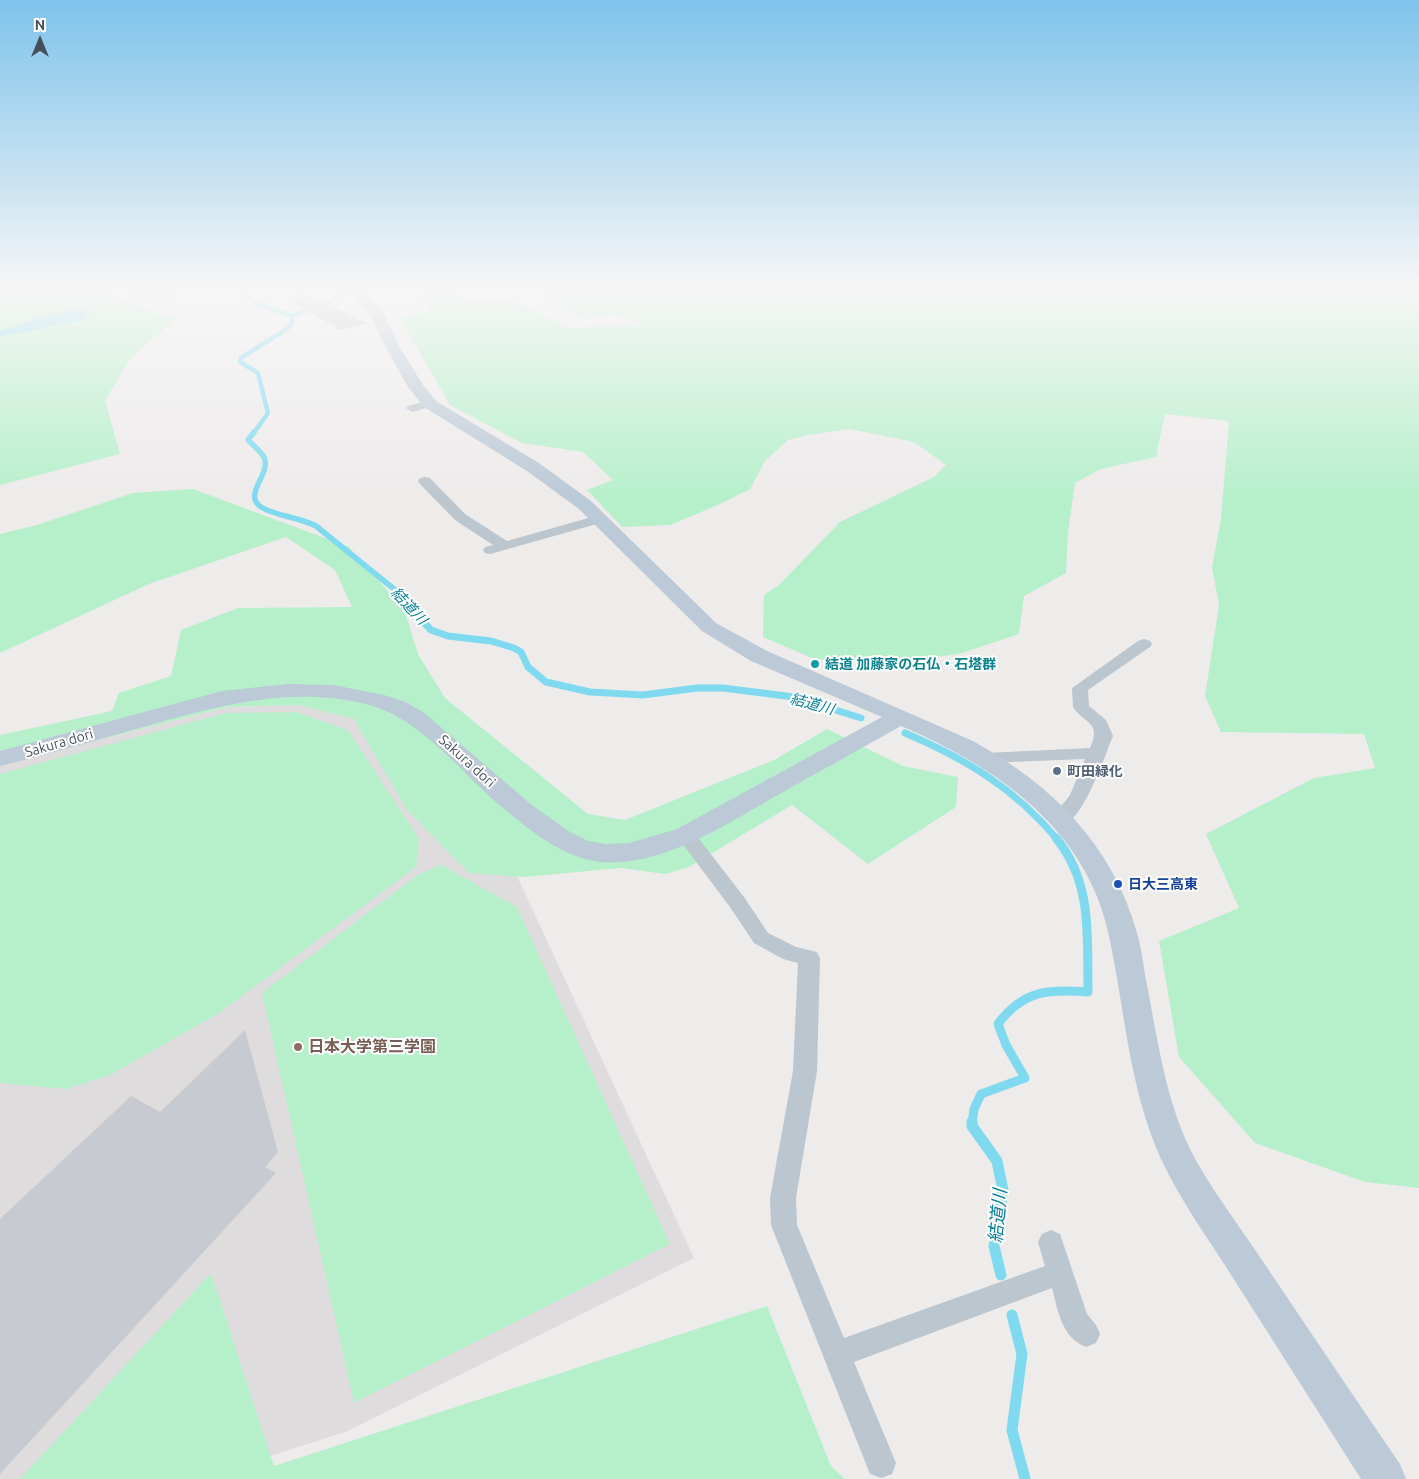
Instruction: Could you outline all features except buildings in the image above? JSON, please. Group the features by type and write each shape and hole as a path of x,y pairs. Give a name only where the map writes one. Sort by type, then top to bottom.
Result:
{"street":[{"path":"399,359 416,387 421,406 533,467 560,486 599,519 710,628 759,656 946,737 986,758 1026,787 1061,818 1096,866 1107,888 1120,925 1149,1076 1156,1102 1177,1157 1209,1210 1385,1479"},
{"path":"426,482 460,517 505,546"},
{"path":"490,550 599,519"},
{"path":"1061,818 1078,797 1104,736 1099,724 1081,708 1078,700 1080,688 1144,644"},
{"name":"Sakura dori","path":"0,759 222,698 258,692 287,690 347,694 398,708 414,716 508,798 563,840 592,851 620,852 649,848 686,835 899,717"},
{"path":"986,758 1098,753"},
{"path":"686,835 738,902 762,938 791,954 809,958 805,1071 783,1198 784,1225 881,1463"},
{"path":"1052,1242 1075,1321 1086,1334"},
{"path":"836,1355 1060,1273"}],"shaded area":[{"name":"日本大学第三学園","path":"298,705 354,719 498,835 694,1258 348,1431 199,1479 0,1479 0,765 227,707"}],"green space":[{"path":"0,359 130,359 105,400 120,454 0,485"},
{"path":"423,359 1419,359 1419,1188 1365,1182 1255,1143 1179,1057 1159,941 1239,908 1206,834 1314,778 1375,768 1364,734 1221,732 1205,696 1219,605 1212,567 1221,518 1229,421 1165,414 1156,457 1101,469 1075,483 1068,532 1066,573 1024,596 1019,634 959,654 896,662 814,659 763,637 764,595 779,585 840,522 934,477 946,465 914,442 849,429 788,440 765,461 750,489 670,525 622,527 587,490 613,480 583,452 522,443 450,405"},
{"path":"193,489 349,547 404,609 418,654 445,698 588,814 625,820 774,760 827,729 903,766 958,777 956,807 868,864 792,805 689,867 665,874 621,868 524,877 469,873 407,810 354,719 298,705 227,707 0,765 0,735 112,711 119,693 171,676 181,630 238,608 352,607 335,570 286,537 149,584 0,653 0,534 37,525 133,493"},
{"path":"296,712 348,730 419,839 416,867 219,1013 110,1075 67,1089 0,1083 0,774 226,713"},
{"path":"441,865 517,907 670,1244 354,1403 262,993 419,874"},
{"path":"211,1273 274,1466 767,1306 831,1466 845,1479 20,1479"}],"waterway":[{"name":"結道川","path":"241,359 240,362 258,373 268,413 253,434"},
{"name":"結道川","path":"254,432 248,440 264,457 265,463 256,490 256,502 267,510 316,526 399,593 415,614"},
{"name":"結道川","path":"414,612 431,630 448,636 491,641 514,648 521,652 528,667 546,682 590,692 643,695 697,688 723,688 794,697 861,718"},
{"name":"結道川","path":"905,733 948,753 988,777 1024,805 1057,839"},
{"name":"結道川","path":"972,1123 974,1109 981,1094 1025,1078 1006,1045 998,1024 1007,1013 1017,1004 1038,994 1061,991 1088,992 1086,911 1076,873 1068,855 1056,838"},
{"name":"結道川","path":"972,1123 972,1126 997,1161 1003,1190 994,1246 1001,1275"},
{"name":"結道川","path":"1012,1315 1022,1354 1012,1430 1025,1479"}],"place":[{"name":"結道 加藤家の石仏・石塔群","path":"815,664"},
{"name":"町田緑化","path":"1057,771"},
{"name":"日大三高東","path":"1118,884"},
{"name":"日本大学第三学園","path":"298,1047"}]}
